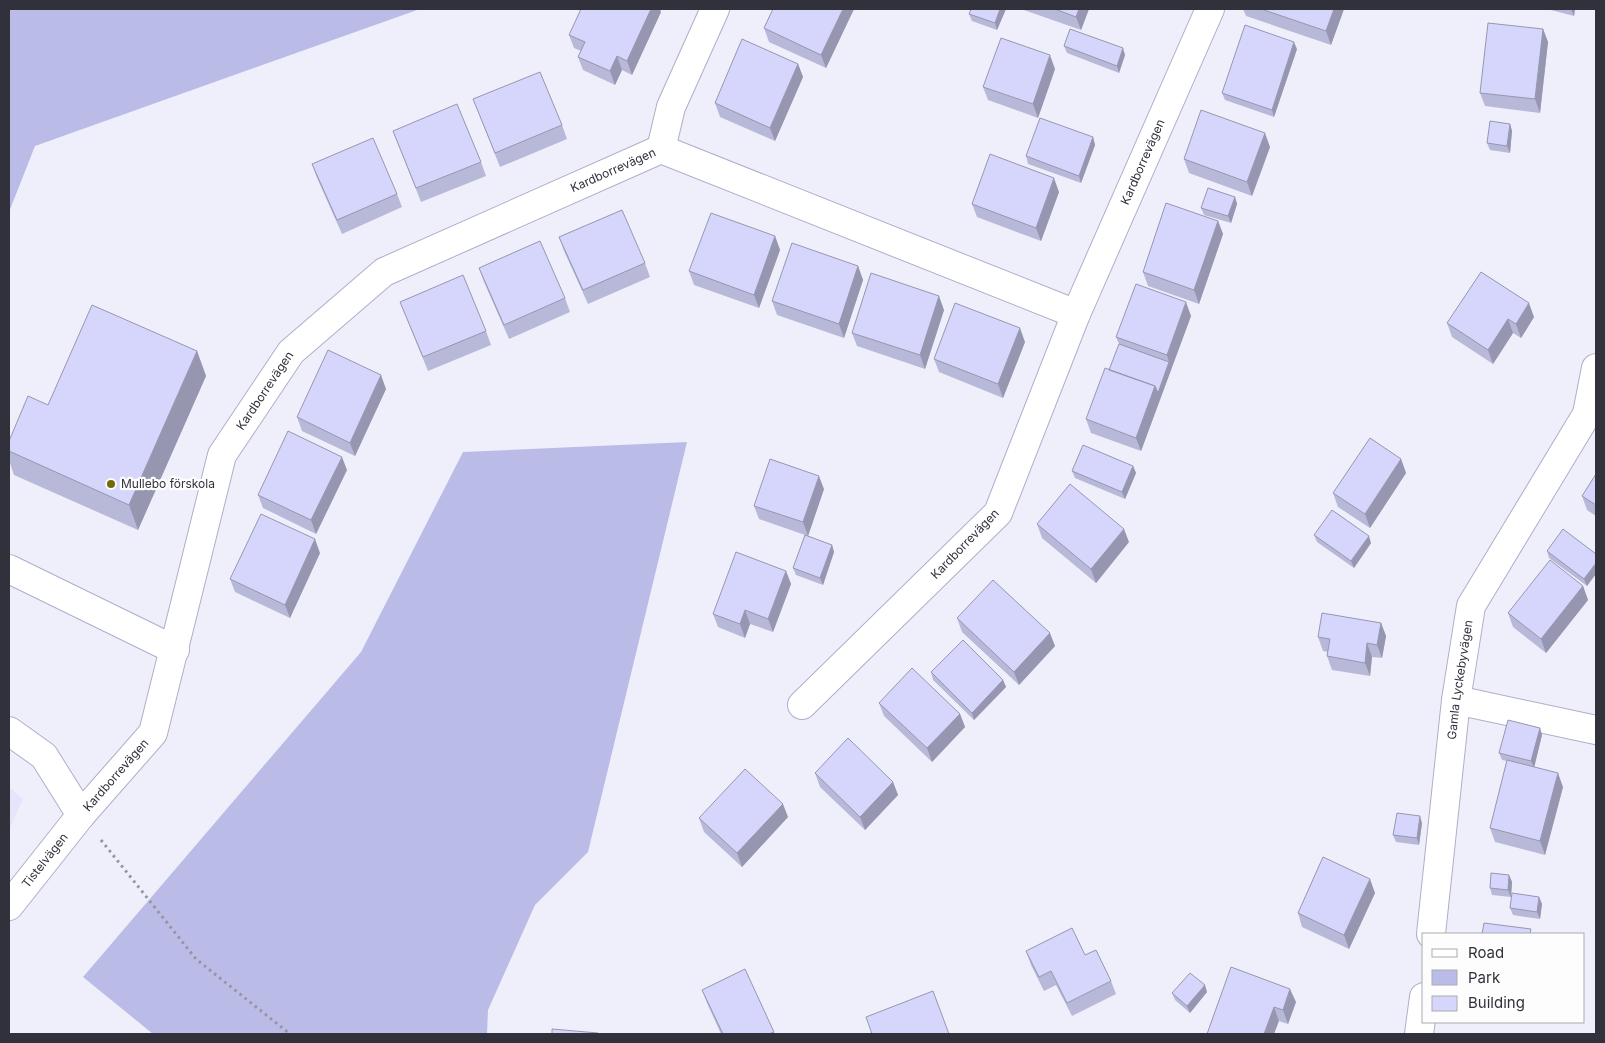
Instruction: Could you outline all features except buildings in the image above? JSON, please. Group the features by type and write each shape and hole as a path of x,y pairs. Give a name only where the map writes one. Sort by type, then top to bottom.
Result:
{"street":[{"name":"Kardborrevägen","path":"661,149 671,107 715,9"},
{"name":"Kardborrevägen","path":"802,705 998,513 1076,314 1210,9"},
{"name":"Kardborrevägen","path":"81,814 152,733 175,650 222,455 291,352 384,272 661,149 1076,314"},
{"name":"Gamla Lyckebyvägen","path":"1431,933 1456,700 1471,606 1587,414 1596,368"},
{"path":"9,569 175,650"},
{"name":"Gamla Lyckebyvägen","path":"1456,700 1596,730"},
{"path":"9,731 44,756 81,814"},
{"name":"Tistelvägen","path":"9,906 81,814"},
{"path":"1419,1034 1422,1012"}],"path":[{"path":"81,814 196,959 290,1034"}],"shaded area":[{"path":"9,787 23,799 9,830"}],"green space":[{"path":"9,9 420,9 35,146 9,212"},
{"path":"687,442 588,852 535,905 488,1010 487,1034 153,1034 83,977 361,652 463,452"}],"place":[{"name":"Mullebo förskola","path":"111,484"}]}
